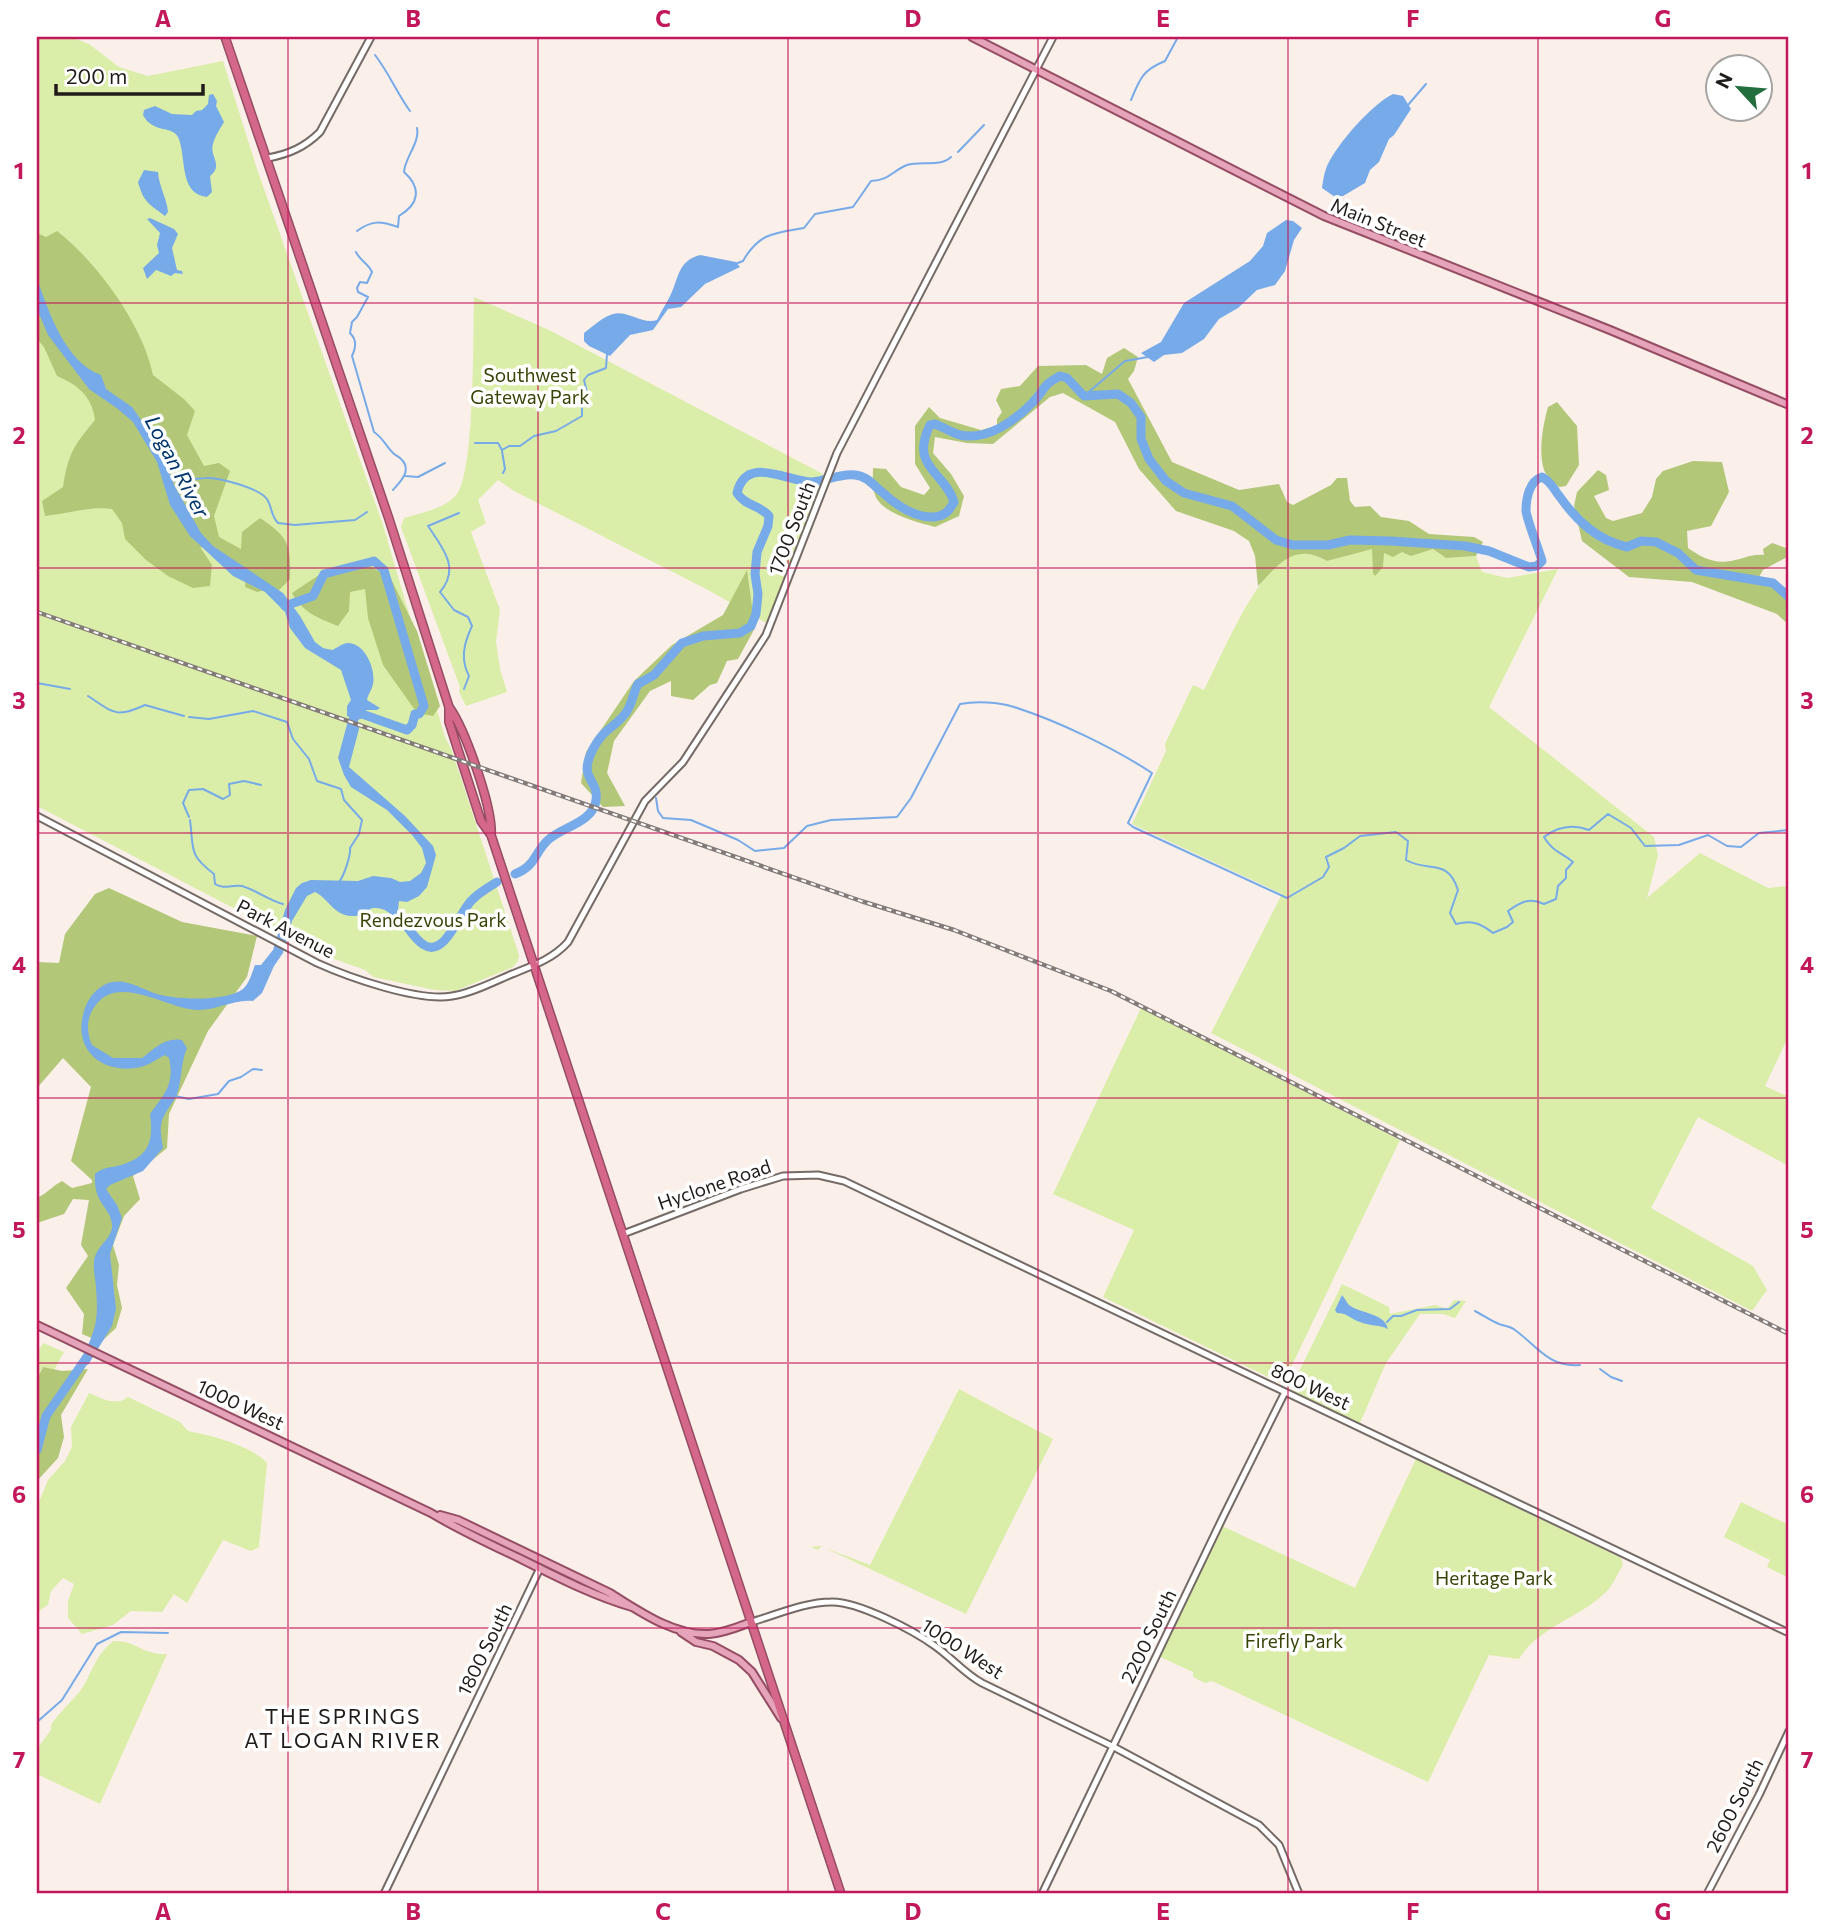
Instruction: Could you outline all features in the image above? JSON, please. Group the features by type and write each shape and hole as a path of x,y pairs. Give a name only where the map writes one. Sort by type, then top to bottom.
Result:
{"highway":[{"path":"225,37 268,158 449,707 457,718 492,820 491,835 841,1894"}],"main road":[{"name":"Main Street","path":"972,37 1324,216 1789,405"},
{"name":"1000 West","path":"37,1325 536,1564 618,1598 680,1631 711,1634 751,1622"},
{"name":"1000 West","path":"431,1513 457,1520 606,1600 632,1607"},
{"path":"680,1631 696,1642 713,1646 738,1660 752,1672 785,1724"}],"street":[{"path":"268,158 297,150 310,143 320,132 371,37"},
{"name":"1700 South","path":"535,965 549,958 568,942 645,801 683,762 766,635 837,453 1053,37"},
{"name":"Park Avenue","path":"37,816 289,949 336,971 399,990 435,998 453,996 535,965"},
{"name":"Hyclone Road","path":"623,1234 783,1176 818,1175"},
{"name":"800 West","path":"818,1175 844,1181 1789,1633"},
{"name":"2200 South","path":"1042,1894 1285,1392"},
{"name":"1800 South","path":"384,1894 541,1565"},
{"name":"1000 West","path":"751,1622 829,1602 845,1602 865,1609 935,1646 965,1673 982,1683 1112,1746 1259,1825 1279,1845 1299,1894"},
{"name":"2600 South","path":"1707,1894 1789,1731"}],"green space":[{"name":"Rendezvous Park","path":"37,37 71,37 89,44 119,67 148,76 223,61 257,169 383,525 445,737 452,751 519,955 513,967 455,991 435,990 373,977 365,970 326,956 37,806"},
{"path":"57,231 87,260 116,296 139,336 153,375 195,411 187,435 204,466 219,463 230,471 214,516 219,537 241,549 242,532 260,518 277,531 286,543 290,558 290,579 279,590 257,592 245,587 246,572 218,551 200,547 212,565 210,586 193,588 168,576 146,560 125,539 122,523 112,509 87,509 45,516 42,501 63,487 73,450 95,420 91,404 83,392 57,376 44,347 37,339 37,233 46,237"},
{"name":"Southwest Gateway Park","path":"474,297 549,330 823,474 768,624 708,590 514,491 498,480 478,500 486,523 471,532 500,610 496,642 507,692 466,706 401,527 404,518 432,510 452,499 463,480 470,431"},
{"path":"1124,348 1138,357 1134,371 1128,379 1172,462 1239,490 1279,484 1287,502 1293,505 1331,485 1337,478 1347,478 1350,501 1355,507 1370,506 1381,517 1409,521 1429,534 1474,537 1483,542 1476,556 1446,558 1433,549 1411,556 1402,552 1393,557 1384,553 1383,567 1375,576 1372,549 1327,561 1305,554 1296,555 1280,563 1258,586 1255,556 1249,541 1234,531 1176,511 1139,469 1115,422 1063,393 1050,397 993,444 967,443 935,437 933,453 951,474 964,496 959,516 935,527 890,511 877,499 873,485 873,468 886,469 901,487 924,495 930,488 915,464 915,426 929,407 940,418 981,430 997,426 997,419 1002,412 996,400 1001,389 1020,386 1038,366 1086,365 1102,374 1107,358"},
{"path":"1557,402 1577,426 1579,465 1566,486 1559,487 1545,472 1541,455 1548,407"},
{"path":"1693,461 1722,462 1729,492 1711,526 1687,531 1688,548 1708,559 1725,562 1764,555 1763,549 1772,543 1786,548 1787,557 1763,570 1755,584 1789,588 1789,625 1777,614 1692,582 1629,577 1582,541 1574,506 1577,492 1598,470 1606,475 1609,490 1594,496 1606,518 1613,521 1642,513 1652,497 1656,479 1663,471"},
{"path":"1373,548 1373,573 1384,552 1402,551 1411,555 1433,549 1447,558 1476,556 1482,572 1507,578 1558,569 1489,707 1654,837 1658,855 1647,898 1700,853 1768,888 1789,886 1789,1035 1765,1086 1789,1097 1789,1166 1698,1117 1651,1208 1753,1266 1767,1290 1752,1311 1211,1033 1282,894 1132,824 1193,685 1204,690 1240,618 1262,581 1274,567 1296,554 1317,556 1327,561"},
{"path":"362,561 391,579 417,631 440,706 433,716 417,713 383,665 368,618 365,589 350,592 349,611 338,626 306,610 292,593 328,569"},
{"path":"747,570 755,628 738,659 727,661 717,683 710,685 693,700 671,696 671,681 650,691 614,741 607,773 625,806 603,807 581,783 586,752 634,681 672,645 723,615"},
{"path":"109,888 182,922 257,936 247,977 208,1031 169,1114 167,1148 133,1176 140,1199 124,1216 113,1245 119,1265 117,1285 122,1308 116,1328 101,1342 82,1334 84,1314 66,1288 88,1256 81,1245 89,1200 73,1199 64,1214 37,1223 37,1198 62,1181 72,1188 92,1183 92,1180 71,1161 91,1087 63,1058 37,1088 37,962 59,963 65,934 95,894"},
{"path":"1141,1008 1400,1140 1283,1384 1103,1297 1134,1230 1053,1194"},
{"path":"1342,1284 1389,1307 1390,1314 1435,1305 1447,1309 1454,1300 1466,1301 1455,1318 1443,1314 1420,1314 1386,1363 1360,1423 1293,1391 1292,1386"},
{"path":"43,1343 64,1352 54,1370 43,1367 37,1379 37,1353"},
{"path":"43,1367 62,1371 88,1369 61,1415 64,1437 58,1458 37,1481 37,1379"},
{"path":"959,1389 1053,1439 966,1614 825,1548 870,1565"},
{"path":"89,1393 114,1401 128,1397 180,1422 188,1431 241,1446 267,1463 259,1547 251,1551 223,1540 187,1603 174,1594 162,1612 131,1611 113,1625 82,1634 68,1618 68,1601 74,1584 63,1578 51,1591 48,1605 37,1612 37,1507 48,1480 65,1461 72,1447 71,1427"},
{"path":"1416,1459 1621,1558 1623,1565 1606,1592 1537,1639 1519,1659 1489,1655 1428,1782 1212,1681 1205,1683 1193,1677 1193,1672 1158,1656 1222,1526 1355,1588"},
{"path":"1741,1502 1789,1525 1789,1578 1767,1567 1770,1560 1724,1537"},
{"path":"113,1641 128,1643 158,1654 167,1654 100,1804 37,1774 37,1749 51,1730 54,1720 80,1691 97,1660"}],"water":[{"path":"213,94 224,122 212,148 216,168 210,176 212,192 207,197 198,194 187,182 181,145 175,133 152,125 143,115 144,110 155,106 172,114 192,115 208,104 209,95"},
{"path":"1393,94 1403,96 1411,109 1389,139 1379,162 1370,170 1365,183 1343,196 1335,197 1322,188 1325,171 1332,157 1366,115"},
{"path":"144,170 158,172 168,212 165,216 148,203 143,195 138,182"},
{"path":"147,219 174,229 178,234 172,248 177,270 183,274 175,273 171,276 156,270 147,279 143,268 159,253 157,245 160,233"},
{"path":"1286,220 1293,221 1302,228 1294,240 1285,271 1275,285 1257,290 1238,308 1219,319 1204,339 1182,353 1164,355 1154,362 1141,353 1161,342 1184,303 1250,261 1263,246 1267,233"},
{"path":"700,255 736,262 740,267 705,284 681,307 668,309 653,330 630,335 610,356 584,341 584,333 613,314 624,314 646,321 657,320 683,265"},
{"path":"37,279 53,320 68,348 88,368 101,375 106,389 132,407 158,444 174,485 201,533 213,546 283,593 315,642 323,648 332,650 348,643 360,647 364,652 373,671 367,700 380,708 366,710 364,717 358,720 359,729 349,767 405,816 433,846 436,855 427,887 419,896 407,902 399,901 398,910 394,913 372,908 363,914 346,915 315,892 307,896 292,921 283,953 262,993 253,1001 199,1010 128,992 103,998 93,1009 88,1027 92,1045 113,1058 142,1058 170,1040 182,1040 187,1048 178,1091 162,1121 163,1148 143,1171 106,1189 122,1218 110,1254 116,1309 112,1326 88,1365 80,1361 96,1318 95,1256 112,1229 111,1218 97,1192 95,1174 130,1162 143,1153 150,1140 150,1114 164,1095 171,1075 169,1058 165,1055 144,1066 128,1069 115,1068 95,1058 83,1040 81,1028 84,1010 90,998 104,985 117,982 174,997 213,998 235,993 247,984 255,965 261,965 273,950 285,910 296,888 302,883 311,880 358,881 373,876 400,882 410,881 421,873 426,863 422,848 412,835 387,810 351,787 344,775 338,758 349,717 347,706 351,700 341,670 305,648 290,628 285,612 265,592 233,576 190,536 170,505 157,462 133,422 89,389 48,335 37,309"},
{"path":"1342,1295 1349,1305 1378,1317 1388,1329 1337,1313 1335,1310"}],"waterway":[{"path":"1131,100 1143,76 1165,61 1178,37"},
{"path":"375,55 410,111"},
{"path":"1408,105 1426,84"},
{"path":"958,152 984,125"},
{"path":"357,231 376,223 398,227 399,216 414,201 414,184 404,172 416,139 417,128"},
{"path":"735,264 743,261 755,245 768,236 804,228 815,214 853,207 871,181 887,177 907,165 936,163 951,157"},
{"path":"356,252 372,272 367,283 360,282 357,288 358,292 368,297 352,322 350,333 355,344 352,356 374,432 405,464 404,476 393,490"},
{"path":"475,443 498,443 502,450 509,446 520,446 534,436 556,431 582,416 582,403 588,396 584,380 588,375 606,368 607,354"},
{"path":"1084,396 1125,361 1148,357"},
{"path":"515,874 531,863 548,840 584,819 594,808 596,793 588,773 589,759 601,737 627,711 638,684 654,675 682,643 703,636 740,633 751,626 756,614 758,594 755,574 757,552 768,526 769,516 740,497 737,493 742,481 758,472 812,482 855,475 866,479 893,502 912,513 927,517 941,516 954,502 950,492 926,460 925,439 930,425 935,424 960,435 990,432 1018,416 1047,385 1060,376 1067,378 1084,396 1118,394 1131,403 1141,417 1141,439 1149,459 1166,481 1184,493 1232,506 1276,540 1293,545 1328,545 1350,540 1465,546 1489,551 1529,567 1537,566 1542,561 1528,521 1526,506 1531,486 1542,477 1550,483 1581,522 1606,540 1627,547 1641,541 1656,542 1678,553 1696,570 1773,583 1789,597"},
{"path":"502,451 505,469 503,473"},
{"path":"405,476 418,477 445,463"},
{"path":"173,481 212,478 247,487 267,499 278,523 295,525 355,520 367,512"},
{"path":"459,513 428,526 443,550 449,566 449,575 440,592 454,610 468,617 472,626 464,651 469,676 464,689"},
{"name":"Logan River","path":"285,606 313,596 324,574 374,561 384,570 424,706 419,714 415,714 412,725 407,730 362,714 355,715"},
{"path":"37,683 70,689"},
{"path":"88,696 115,712 127,712 145,705 184,716"},
{"path":"656,798 658,811 663,818 691,820 738,840 755,851 784,848 807,826 831,820 897,817 911,798 960,704 1001,704 1067,727 1152,773 1128,823 1133,827 1287,898 1323,877 1329,867 1326,857 1360,836 1396,832 1408,841 1406,860 1443,869 1454,880 1458,890 1450,913 1456,924 1476,923 1493,933 1513,922 1508,911 1517,905 1529,901 1544,904 1556,899 1558,886 1566,878 1566,870 1573,862 1553,848 1544,837 1554,831 1571,827 1589,830 1608,814 1631,828 1645,846 1679,845 1708,835 1727,846 1741,847 1759,833 1789,830"},
{"path":"189,717 209,719 253,711 287,722 293,739 309,759 317,781 341,789 344,800 362,820 339,882"},
{"path":"189,817 183,803 189,790 203,789 223,799 230,795 229,784 244,781 261,785"},
{"path":"190,820 194,851 214,874 215,884 222,887 242,886 283,904"},
{"path":"387,906 419,941 432,947 445,940 474,898 497,882"},
{"path":"175,1096 189,1099 218,1094 229,1081 253,1069 262,1070"},
{"path":"1387,1322 1393,1316 1417,1310 1450,1309 1459,1302"},
{"path":"1475,1311 1513,1329 1544,1355 1560,1363 1580,1365"},
{"name":"Logan River","path":"37,1450 46,1416 89,1354"},
{"path":"1600,1369 1622,1381"},
{"path":"37,1722 62,1700 97,1644 121,1632 168,1633"}],"railway":[{"path":"37,612 861,901 954,930 1111,991 1789,1334"}],"district":[{"name":"THE SPRINGS AT LOGAN RIVER","path":"343,1727"}],"park label":[{"name":"Heritage Park","path":"1494,1577"},
{"name":"Firefly Park","path":"1294,1640"}]}
